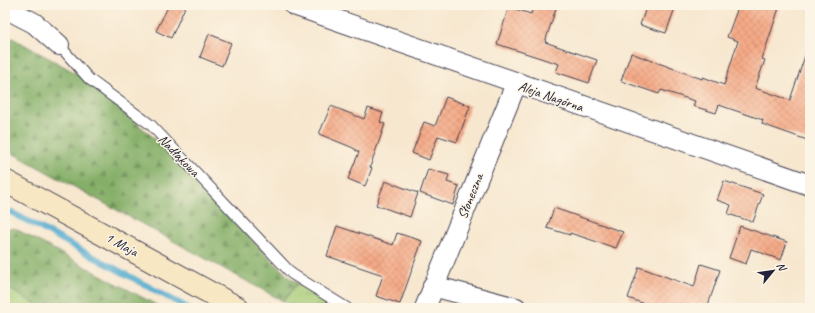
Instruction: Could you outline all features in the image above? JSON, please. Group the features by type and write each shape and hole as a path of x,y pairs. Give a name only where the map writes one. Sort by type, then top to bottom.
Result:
{"main road":[{"name":"1 Maja","path":"5,181 238,308"}],"street":[{"name":"Aleja Nagórna","path":"294,5 516,84 810,185"},
{"name":"Nadłąkowa","path":"5,8 34,23 59,45"},
{"name":"Słoneczna","path":"425,308 516,84"},
{"path":"433,286 516,308"}],"lane":[{"name":"Nadłąkowa","path":"59,45 90,79 151,125 292,274 347,308"}],"green space":[{"path":"5,34 85,78 163,146 216,204 290,278 298,283 283,301 5,149"},
{"path":"14,228 162,308 43,308 5,287 5,230"},
{"path":"298,283 334,308 299,308 283,301"},
{"path":"5,287 43,308 5,308"}],"building":[{"path":"169,5 186,5 171,38 156,31"},
{"path":"533,5 557,5 545,42 597,60 589,83 556,72 559,64 497,44 509,7 531,14"},
{"path":"647,5 676,5 666,33 640,25"},
{"path":"739,5 780,5 762,59 765,60 755,88 790,100 807,50 810,50 810,141 762,124 763,120 719,105 716,113 693,106 695,101 661,90 659,94 621,81 631,53 702,79 703,77 724,85 738,41 727,37"},
{"path":"209,34 231,43 222,66 200,57"},
{"path":"446,97 470,106 457,142 438,136 429,160 412,153 424,122 435,126"},
{"path":"331,106 364,119 368,108 383,113 380,122 385,124 365,186 348,179 359,152 351,147 319,134"},
{"path":"428,169 449,175 447,182 459,186 453,205 420,193"},
{"path":"385,181 418,193 410,217 376,205"},
{"path":"724,181 763,194 753,222 728,214 731,205 717,200"},
{"path":"554,208 623,232 616,248 570,233 570,235 547,228"},
{"path":"337,226 393,245 397,233 422,241 400,304 376,296 383,275 327,256"},
{"path":"740,226 787,242 781,260 751,249 746,264 729,258"},
{"path":"701,264 720,270 707,308 656,308 628,298 639,267 694,287"}],"waterway":[{"path":"9,211 188,308"}]}
